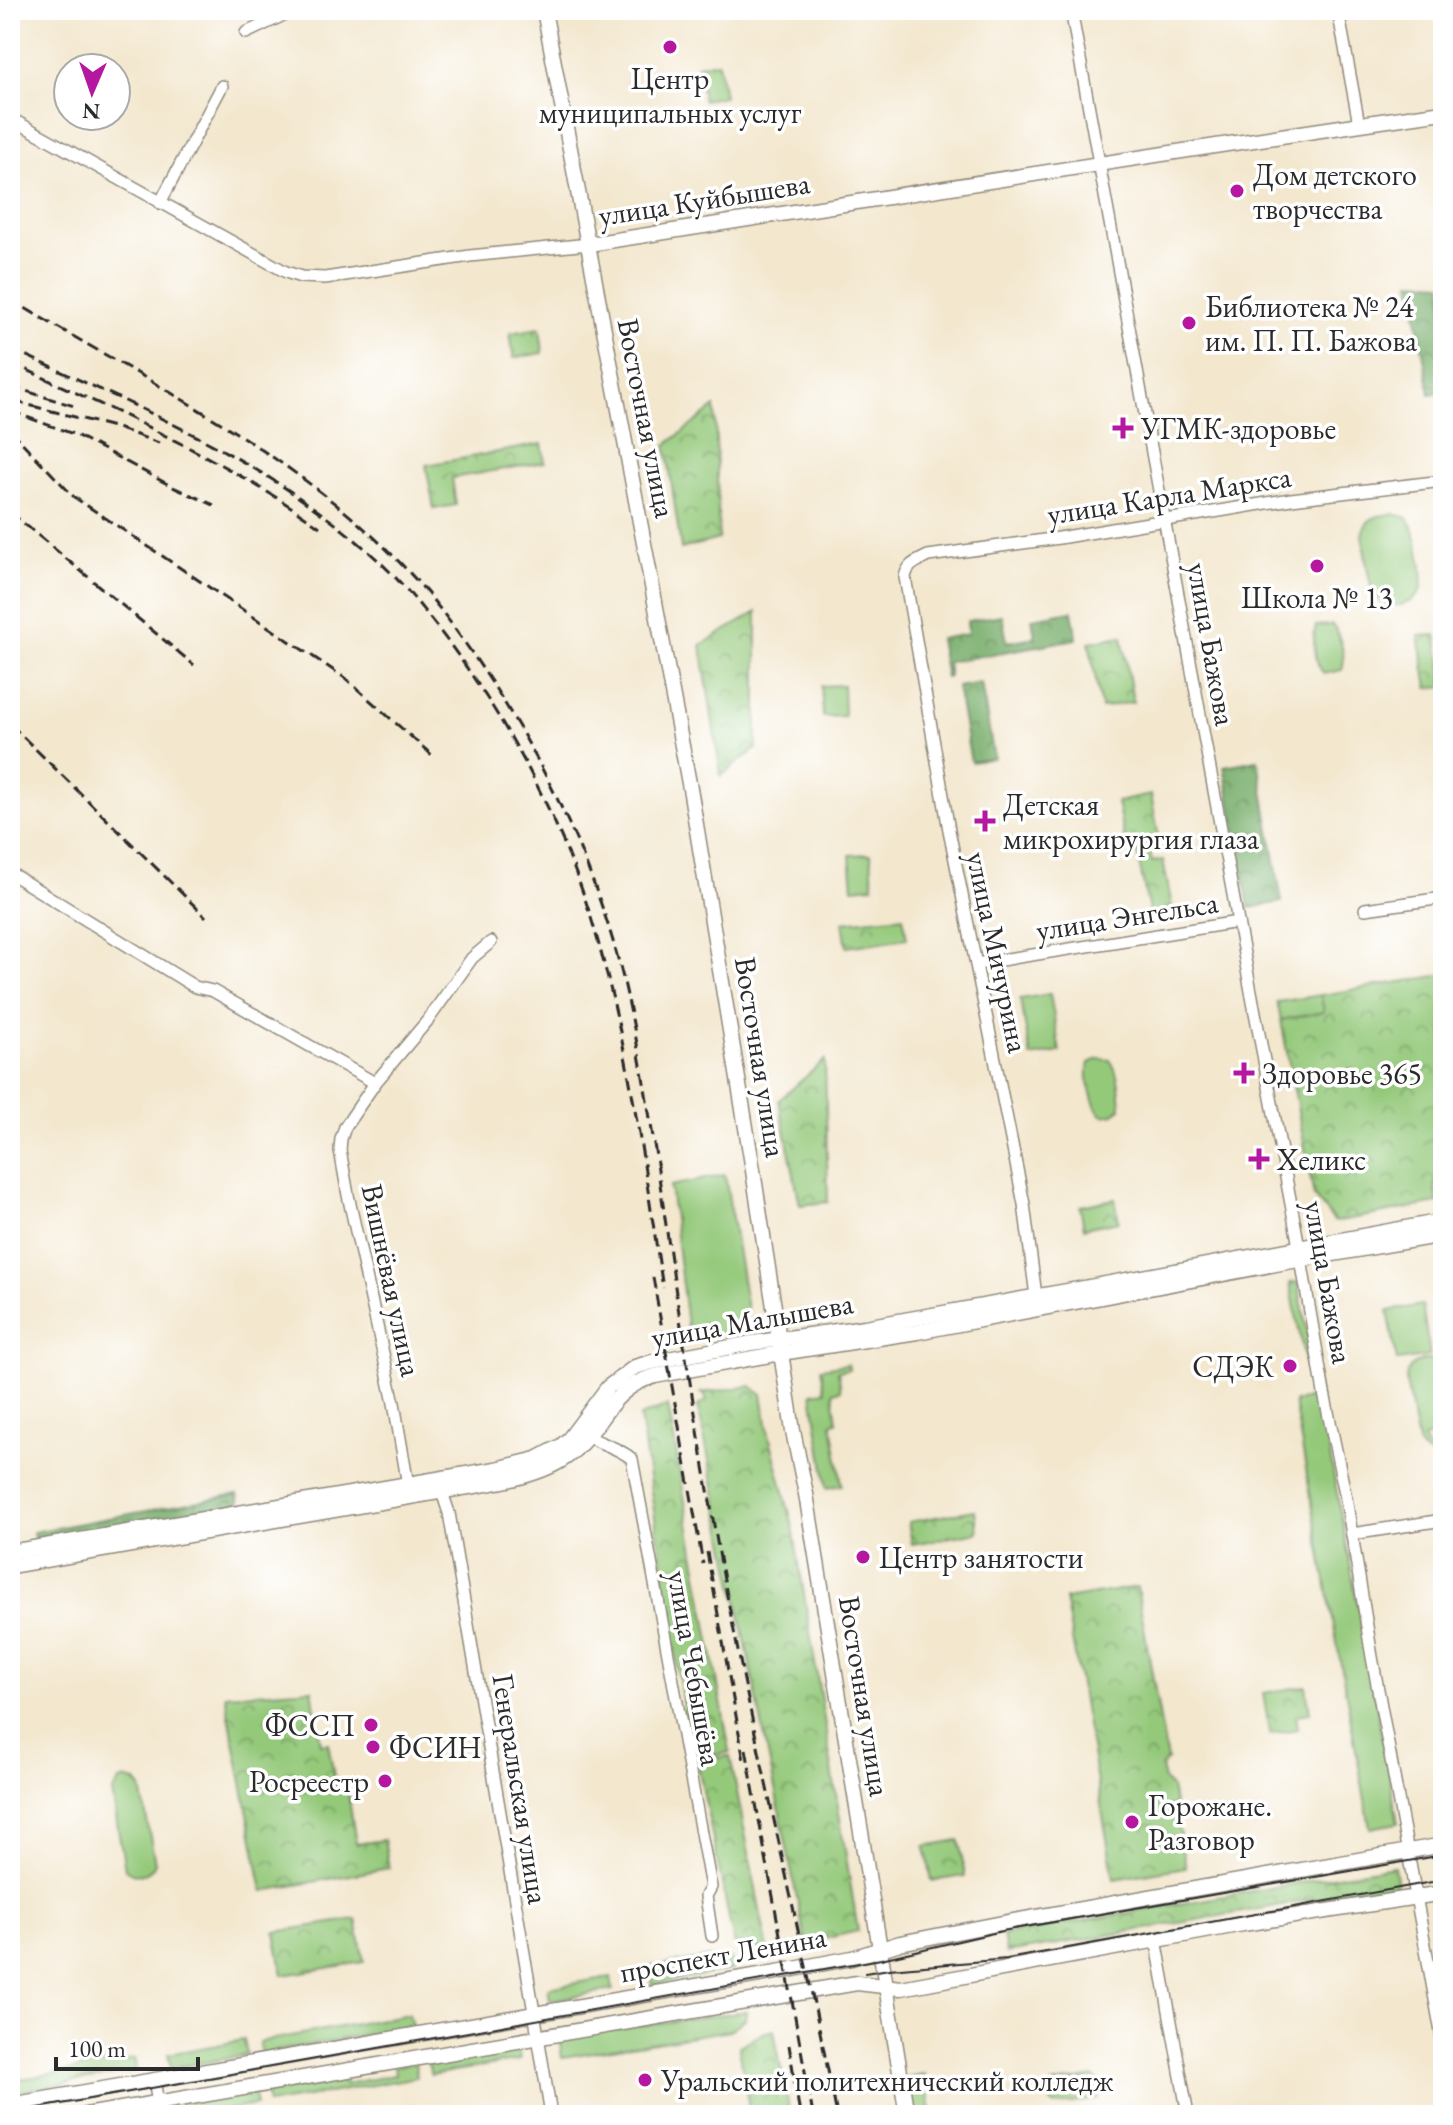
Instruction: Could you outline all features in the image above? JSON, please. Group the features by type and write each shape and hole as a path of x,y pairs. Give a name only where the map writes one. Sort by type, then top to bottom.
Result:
{"main road":[{"name":"Восточная улица","path":"544,10 702,856 793,1431 806,1494 907,2115"},
{"name":"улица Куйбышева","path":"589,244 986,180 1443,112"},
{"name":"улица Малышева","path":"10,1566 409,1490 426,1481 518,1464 550,1452 569,1439 608,1387 635,1367 665,1360 917,1332 1300,1254 1443,1221"},
{"name":"улица Малышева","path":"10,1552 409,1490 442,1492 501,1481 558,1463 571,1454 618,1396 639,1380 865,1327 1036,1296 1300,1254 1443,1235"},
{"name":"проспект Ленина","path":"10,2105 794,1969 1013,1921 1443,1845"},
{"name":"проспект Ленина","path":"86,2115 159,2109 538,2037 857,1983 901,1988 1156,1939 1443,1893"}],"street":[{"path":"246,33 294,10"},
{"name":"улица Бажова","path":"1071,10 1443,2043"},
{"path":"1338,10 1359,124"},
{"path":"160,203 222,86"},
{"name":"улица Куйбышева","path":"10,118 277,268 301,277 325,278 470,256 589,244"},
{"name":"улица Карла Маркса","path":"906,569 928,556 1059,538 1291,499 1443,481"},
{"name":"улица Мичурина","path":"906,569 941,791 1024,1204 1036,1296"},
{"path":"10,873 195,987 213,991 375,1083"},
{"path":"1365,909 1443,898"},
{"name":"улица Энгельса","path":"976,964 1238,922"},
{"name":"Вишнёвая улица","path":"409,1490 394,1403 348,1197 341,1139 345,1127 375,1083 428,1020 472,958 491,942"},
{"name":"улица Чебышёва","path":"587,1436 626,1453 632,1459 711,1887 706,1896 712,1936"},
{"path":"426,1481 442,1492"},
{"name":"Генеральская улица","path":"442,1492 449,1513 490,1743 551,2115"},
{"path":"1352,1534 1443,1520"},
{"path":"1156,1939 1188,2115"},
{"path":"154,2080 159,2109"}],"green space":[{"path":"718,62 724,96 703,100 697,65"},
{"path":"1411,281 1443,283 1443,392 1430,394"},
{"path":"540,328 543,353 514,358 510,333"},
{"path":"715,407 719,539 681,549 666,445"},
{"path":"542,444 545,462 452,478 456,505 434,509 426,465"},
{"path":"1394,514 1408,518 1411,524 1423,579 1420,593 1410,602 1389,605 1377,598 1374,592 1362,536 1373,518"},
{"path":"1072,611 1077,639 947,662 949,677 946,678 939,639 968,634 967,621 1002,615 1007,642 1035,637 1032,618"},
{"path":"757,612 757,748 721,776 701,645"},
{"path":"1332,625 1340,640 1343,665 1342,670 1324,674 1316,658 1315,632 1316,626"},
{"path":"1436,635 1443,686 1428,688 1419,636"},
{"path":"1122,636 1133,702 1101,708 1089,642"},
{"path":"981,683 994,758 971,762 957,687"},
{"path":"843,685 844,716 823,717 821,686"},
{"path":"1258,760 1282,902 1249,908 1224,766"},
{"path":"1151,795 1159,838 1148,841 1152,862 1163,860 1173,912 1150,916 1135,843 1125,844 1117,802"},
{"path":"871,854 873,886 853,888 850,855"},
{"path":"903,916 907,938 847,947 843,922"},
{"path":"1443,975 1443,1183 1435,1185 1438,1203 1335,1222 1314,1197 1281,1020 1324,1012 1321,995"},
{"path":"1050,994 1060,1052 1031,1057 1020,999"},
{"path":"1321,995 1324,1012 1281,1020 1277,1002"},
{"path":"1099,1059 1110,1060 1113,1065 1121,1102 1121,1108 1114,1114 1103,1116 1090,1091 1088,1076 1089,1063"},
{"path":"825,1060 828,1202 800,1205 779,1100"},
{"path":"725,1175 747,1309 740,1330 689,1342 670,1186"},
{"path":"1115,1199 1119,1221 1084,1228 1080,1206"},
{"path":"1298,1282 1398,1823 1370,1828 1294,1402 1312,1398 1290,1283"},
{"path":"1422,1305 1430,1356 1397,1361 1388,1311"},
{"path":"1430,1360 1443,1368 1443,1434 1423,1439 1430,1448 1443,1448 1443,1455 1429,1455 1419,1447 1406,1383 1412,1366"},
{"path":"848,1364 849,1369 838,1371 841,1390 833,1392 837,1422 832,1423 842,1485 827,1488 812,1393 825,1391 821,1368"},
{"path":"751,1386 762,1394 769,1435 793,1526 858,1931 806,1943 698,1406 707,1401 700,1393"},
{"path":"668,1406 730,1752 691,1760 640,1417"},
{"path":"238,1494 240,1504 34,1539 33,1532"},
{"path":"975,1510 978,1532 912,1544 908,1522"},
{"path":"1137,1587 1167,1760 1161,1767 1164,1780 1171,1787 1186,1867 1114,1879 1065,1599"},
{"path":"1306,1686 1310,1713 1296,1715 1298,1729 1270,1734 1263,1693"},
{"path":"312,1689 321,1744 328,1743 336,1787 347,1786 356,1844 384,1840 389,1868 263,1891 225,1695"},
{"path":"730,1756 768,1951 734,1943 697,1761"},
{"path":"128,1779 141,1788 155,1863 142,1874 125,1869 112,1793 120,1781"},
{"path":"959,1840 965,1876 932,1881 925,1846"},
{"path":"1394,1866 1397,1885 1006,1953 1003,1935"},
{"path":"356,1919 364,1962 283,1975 275,1932"},
{"path":"707,1958 730,1958 732,1970 652,1985 649,1967"},
{"path":"611,1977 613,1990 550,2000 548,1988"},
{"path":"747,2011 745,2019 730,2030 562,2057 559,2037"},
{"path":"409,2014 412,2026 262,2054 259,2042"},
{"path":"774,2030 790,2115 750,2115 739,2046"},
{"path":"244,2040 247,2055 171,2068 168,2054"},
{"path":"517,2045 520,2060 431,2075 427,2060"},
{"path":"135,2059 136,2071 11,2093 10,2081"},
{"path":"415,2063 417,2077 268,2104 265,2088 341,2075 344,2084 395,2075 394,2066"},
{"path":"924,2074 932,2115 914,2115 907,2077"},
{"path":"1093,2077 1098,2081 1100,2094 1097,2099 1055,2106 1051,2103 1049,2089 1052,2085"},
{"path":"253,2090 256,2105 199,2115 180,2115 178,2103"}],"tram line":[{"path":"10,2113 881,1959 1002,1931 1443,1855"},
{"path":"865,1973 1007,1959 1443,1880"}],"railway":[{"path":"10,299 224,425 326,497 373,537 417,581 475,657 534,753 570,827 601,903 631,1013 714,1525 837,2115"},
{"path":"10,348 198,437 304,501 358,542 395,577 462,661 535,781 573,865 588,908 624,1049 663,1288"},
{"path":"10,362 208,458 320,527"},
{"path":"10,386 74,406"},
{"path":"13,401 114,427 159,443"},
{"path":"10,411 76,435 175,488 214,505"},
{"path":"10,430 74,497 345,678 434,757"},
{"path":"10,512 194,665"},
{"path":"10,724 206,917"},
{"path":"653,1277 703,1564"},
{"path":"707,1552 744,1761"},
{"path":"746,1749 813,2115"},
{"path":"789,2045 800,2115"}],"place":[{"name":"Центр муниципальных услуг","path":"670,47"},
{"name":"Дом детского творчества","path":"1237,191"},
{"name":"Библиотека № 24 им. П. П. Бажова","path":"1189,323"},
{"name":"УГМК-здоровье","path":"1123,428"},
{"name":"Школа № 13","path":"1317,566"},
{"name":"Детская микрохирургия глаза","path":"985,821"},
{"name":"Здоровье 365","path":"1244,1073"},
{"name":"Хеликс","path":"1259,1159"},
{"name":"СДЭК","path":"1290,1366"},
{"name":"Центр занятости","path":"863,1557"},
{"name":"ФССП","path":"371,1725"},
{"name":"ФСИН","path":"373,1747"},
{"name":"Росреестр","path":"385,1781"},
{"name":"Горожане. Разговор","path":"1132,1822"},
{"name":"Уральский политехнический колледж","path":"645,2080"}]}
